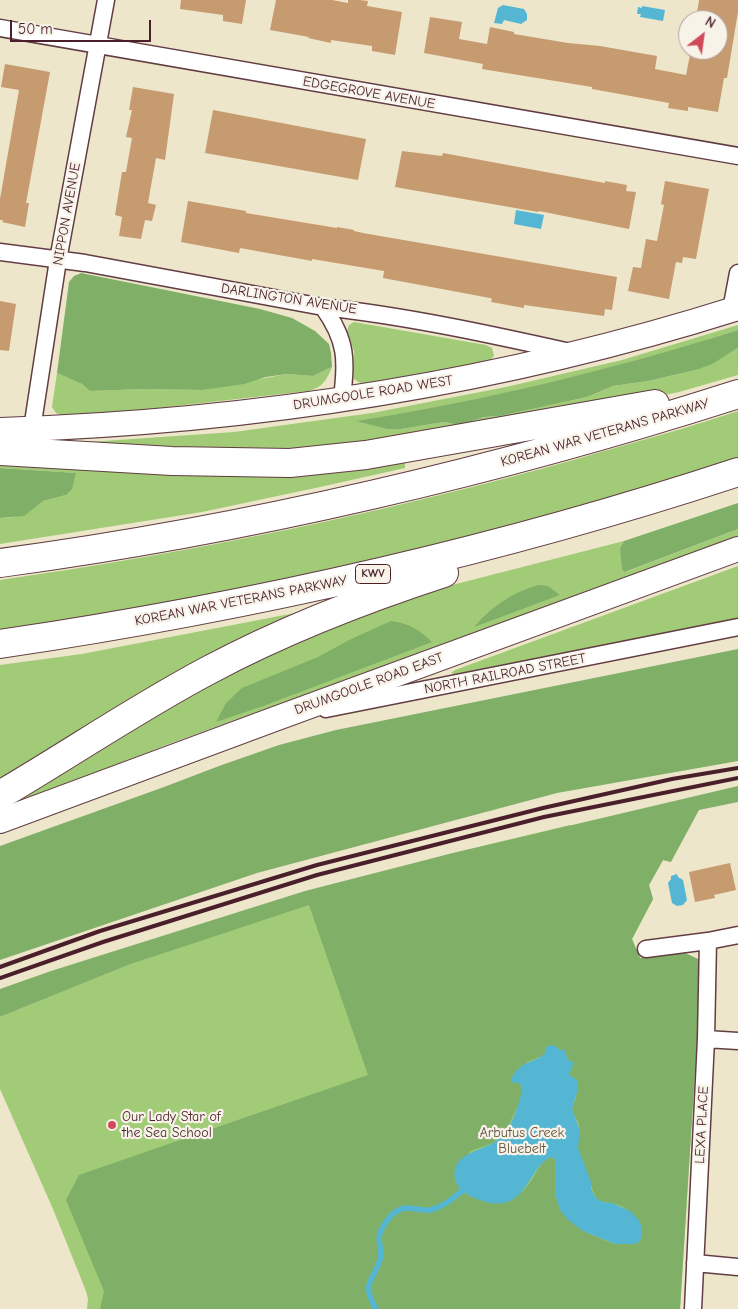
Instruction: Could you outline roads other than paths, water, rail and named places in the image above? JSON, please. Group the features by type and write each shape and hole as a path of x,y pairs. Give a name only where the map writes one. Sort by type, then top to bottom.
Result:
{"highway":[{"path":"0,451 217,463 298,462 366,455 738,392"},
{"name":"KOREAN WAR VETERANS PARKWAY","path":"0,563 179,534 370,494 530,454 642,423 738,392"},
{"name":"KOREAN WAR VETERANS PARKWAY","path":"0,644 113,626 313,588 510,540 738,472"},
{"path":"0,795 167,694 246,651 372,598 427,578 483,563 636,503"}],"main road":[{"name":"DRUMGOOLE ROAD WEST","path":"0,430 172,420 342,400 468,378 578,353 735,309"},
{"name":"DRUMGOOLE ROAD EAST","path":"0,821 738,549"}],"street":[{"name":"NIPPON AVENUE","path":"32,429 58,260 106,0"},
{"name":"EDGEGROVE AVENUE","path":"0,28 738,156"},
{"name":"DARLINGTON AVENUE","path":"0,252 85,263 323,307 362,311 578,353"},
{"path":"735,309 738,273"},
{"path":"323,307 338,330 342,340 344,362 342,400"},
{"name":"NORTH RAILROAD STREET","path":"272,720 738,627"},
{"path":"646,949 708,942 738,935"},
{"name":"LEXA PLACE","path":"693,1309 706,1039 708,942"},
{"path":"706,1039 738,1041"},
{"path":"695,1263 738,1267"}],"water":[{"path":"503,5 524,9 527,14 527,20 521,24 504,20 502,24 494,23 498,8"},
{"path":"642,6 665,10 663,21 640,17 641,14 637,14 638,7 642,8"},
{"path":"516,210 544,215 541,229 514,224"},
{"path":"677,874 683,880 687,900 683,905 677,906 672,903 668,883 671,876"},
{"path":"549,1045 565,1050 569,1061 574,1062 569,1075 577,1080 578,1089 572,1109 580,1131 578,1148 591,1182 591,1189 596,1198 630,1211 638,1219 642,1234 640,1241 635,1244 615,1244 583,1231 568,1220 560,1210 555,1194 555,1159 551,1157 540,1166 517,1197 510,1201 491,1203 476,1199 464,1192 456,1183 455,1171 461,1159 494,1142 510,1124 522,1087 519,1083 513,1083 511,1079 515,1072 542,1056"}],"waterway":[{"path":"376,1309 369,1293 369,1283 380,1260 379,1236 387,1221 398,1210 410,1208 435,1209 462,1191"}],"railway":[{"path":"0,967 100,931 317,865 543,808 672,779 738,768"},
{"path":"0,978 103,942 317,875 544,817 738,778"}],"place":[{"name":"Our Lady Star of the Sea School","path":"112,1125"}],"park label":[{"name":"Arbutus Creek Bluebelt","path":"522,1142"}]}
